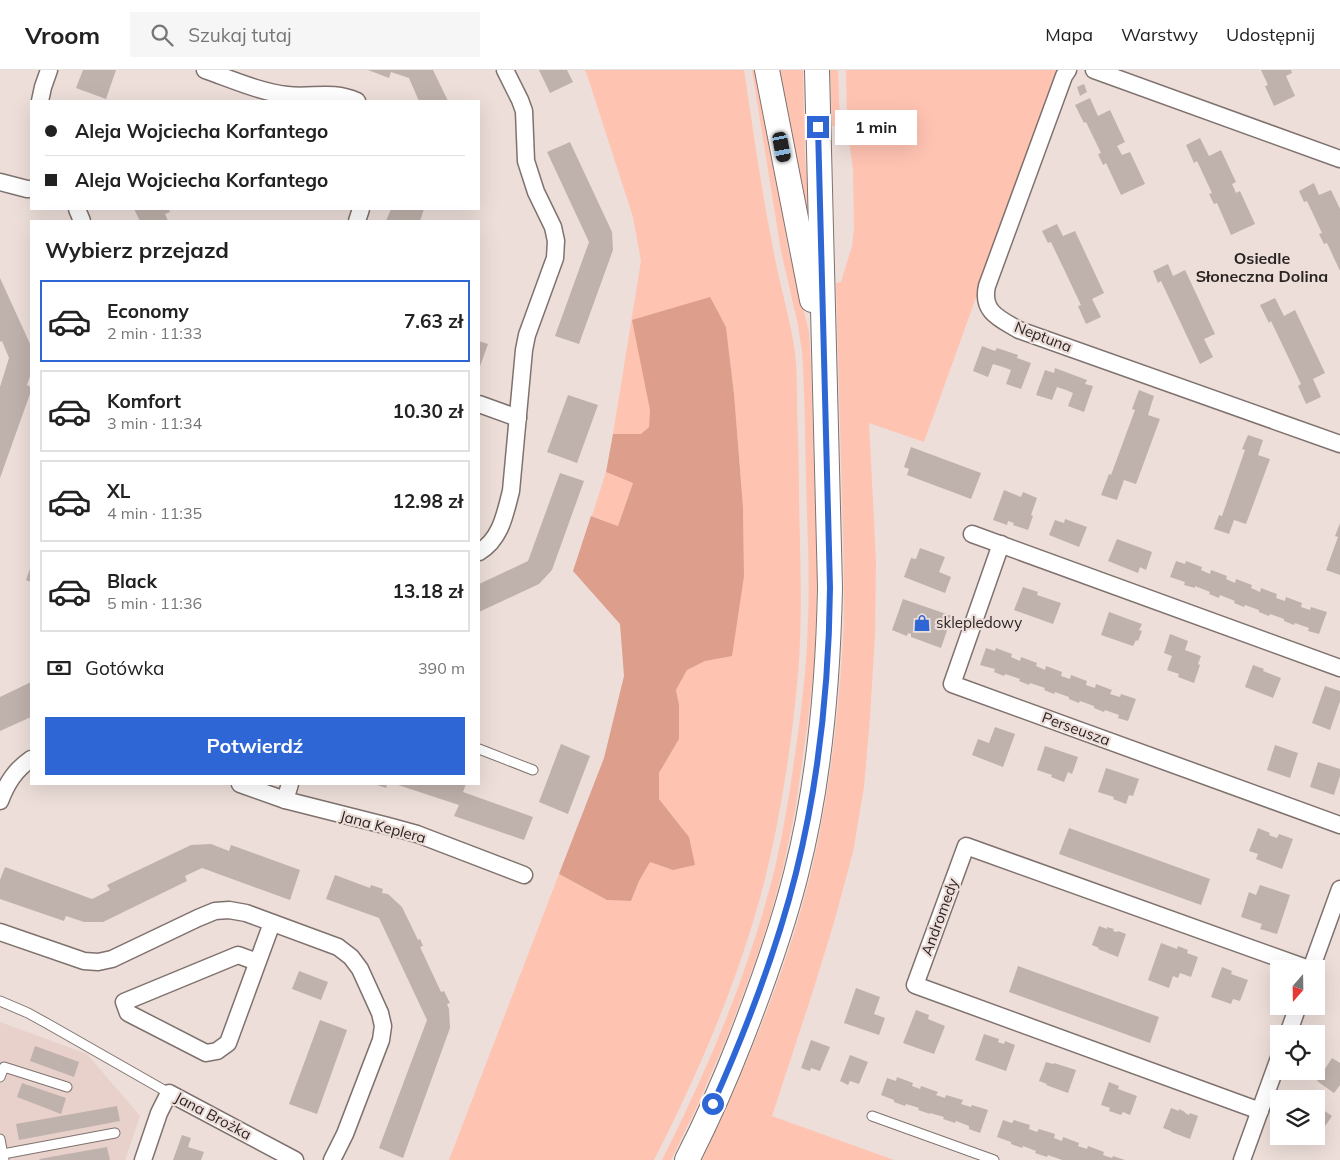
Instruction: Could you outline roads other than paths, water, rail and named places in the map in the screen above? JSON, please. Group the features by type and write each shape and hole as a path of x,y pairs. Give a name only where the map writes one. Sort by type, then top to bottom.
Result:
{"main road":[{"path":"767,70 824,358"},
{"path":"687,1160 732,1062 767,969 786,910 810,803 824,703 830,617 830,555 817,70"}],"street":[{"path":"40,100 49,70"},
{"path":"204,70 270,92 288,95 331,94 355,100"},
{"path":"480,551 486,548 499,531 506,512 511,491 524,350 527,335 555,258 556,241 553,227 536,192 526,161 524,111 505,70"},
{"name":"Neptuna","path":"1068,70 1064,76 987,286 986,303 991,312 1019,330 1340,444"},
{"path":"1094,70 1340,159"},
{"path":"0,182 30,189"},
{"path":"480,404 518,418"},
{"path":"972,534 1340,668"},
{"name":"Perseusza","path":"1001,544 952,684 1340,825"},
{"path":"0,801 10,778 30,760"},
{"name":"Jana Keplera","path":"243,785 285,800 417,834 524,875"},
{"path":"285,800 290,785"},
{"name":"Andromedy","path":"1260,1111 915,985 966,846 1285,960"},
{"path":"1313,960 1340,889"},
{"path":"0,932 68,957 98,962 112,959 198,918 215,912 229,910 246,913 338,947 351,957 360,969 380,1012 384,1026 381,1040 348,1126 332,1160"},
{"path":"257,962 238,955 124,1002 128,1013 206,1053 217,1051 228,1043 272,923"},
{"path":"1242,1160 1271,1080"},
{"name":"Jana Brożka","path":"143,1160 159,1113 169,1093 295,1160"}],"lane":[{"path":"480,749 533,770"},
{"path":"0,1001 42,1020 169,1093"},
{"path":"0,1077 4,1067 67,1087"},
{"path":"872,1116 994,1160"},
{"path":"0,1139 4,1157 115,1133"}],"place":[{"name":"sklepledowy","path":"922,623"}],"district":[{"name":"Osiedle Słoneczna Dolina","path":"1262,267"}]}
